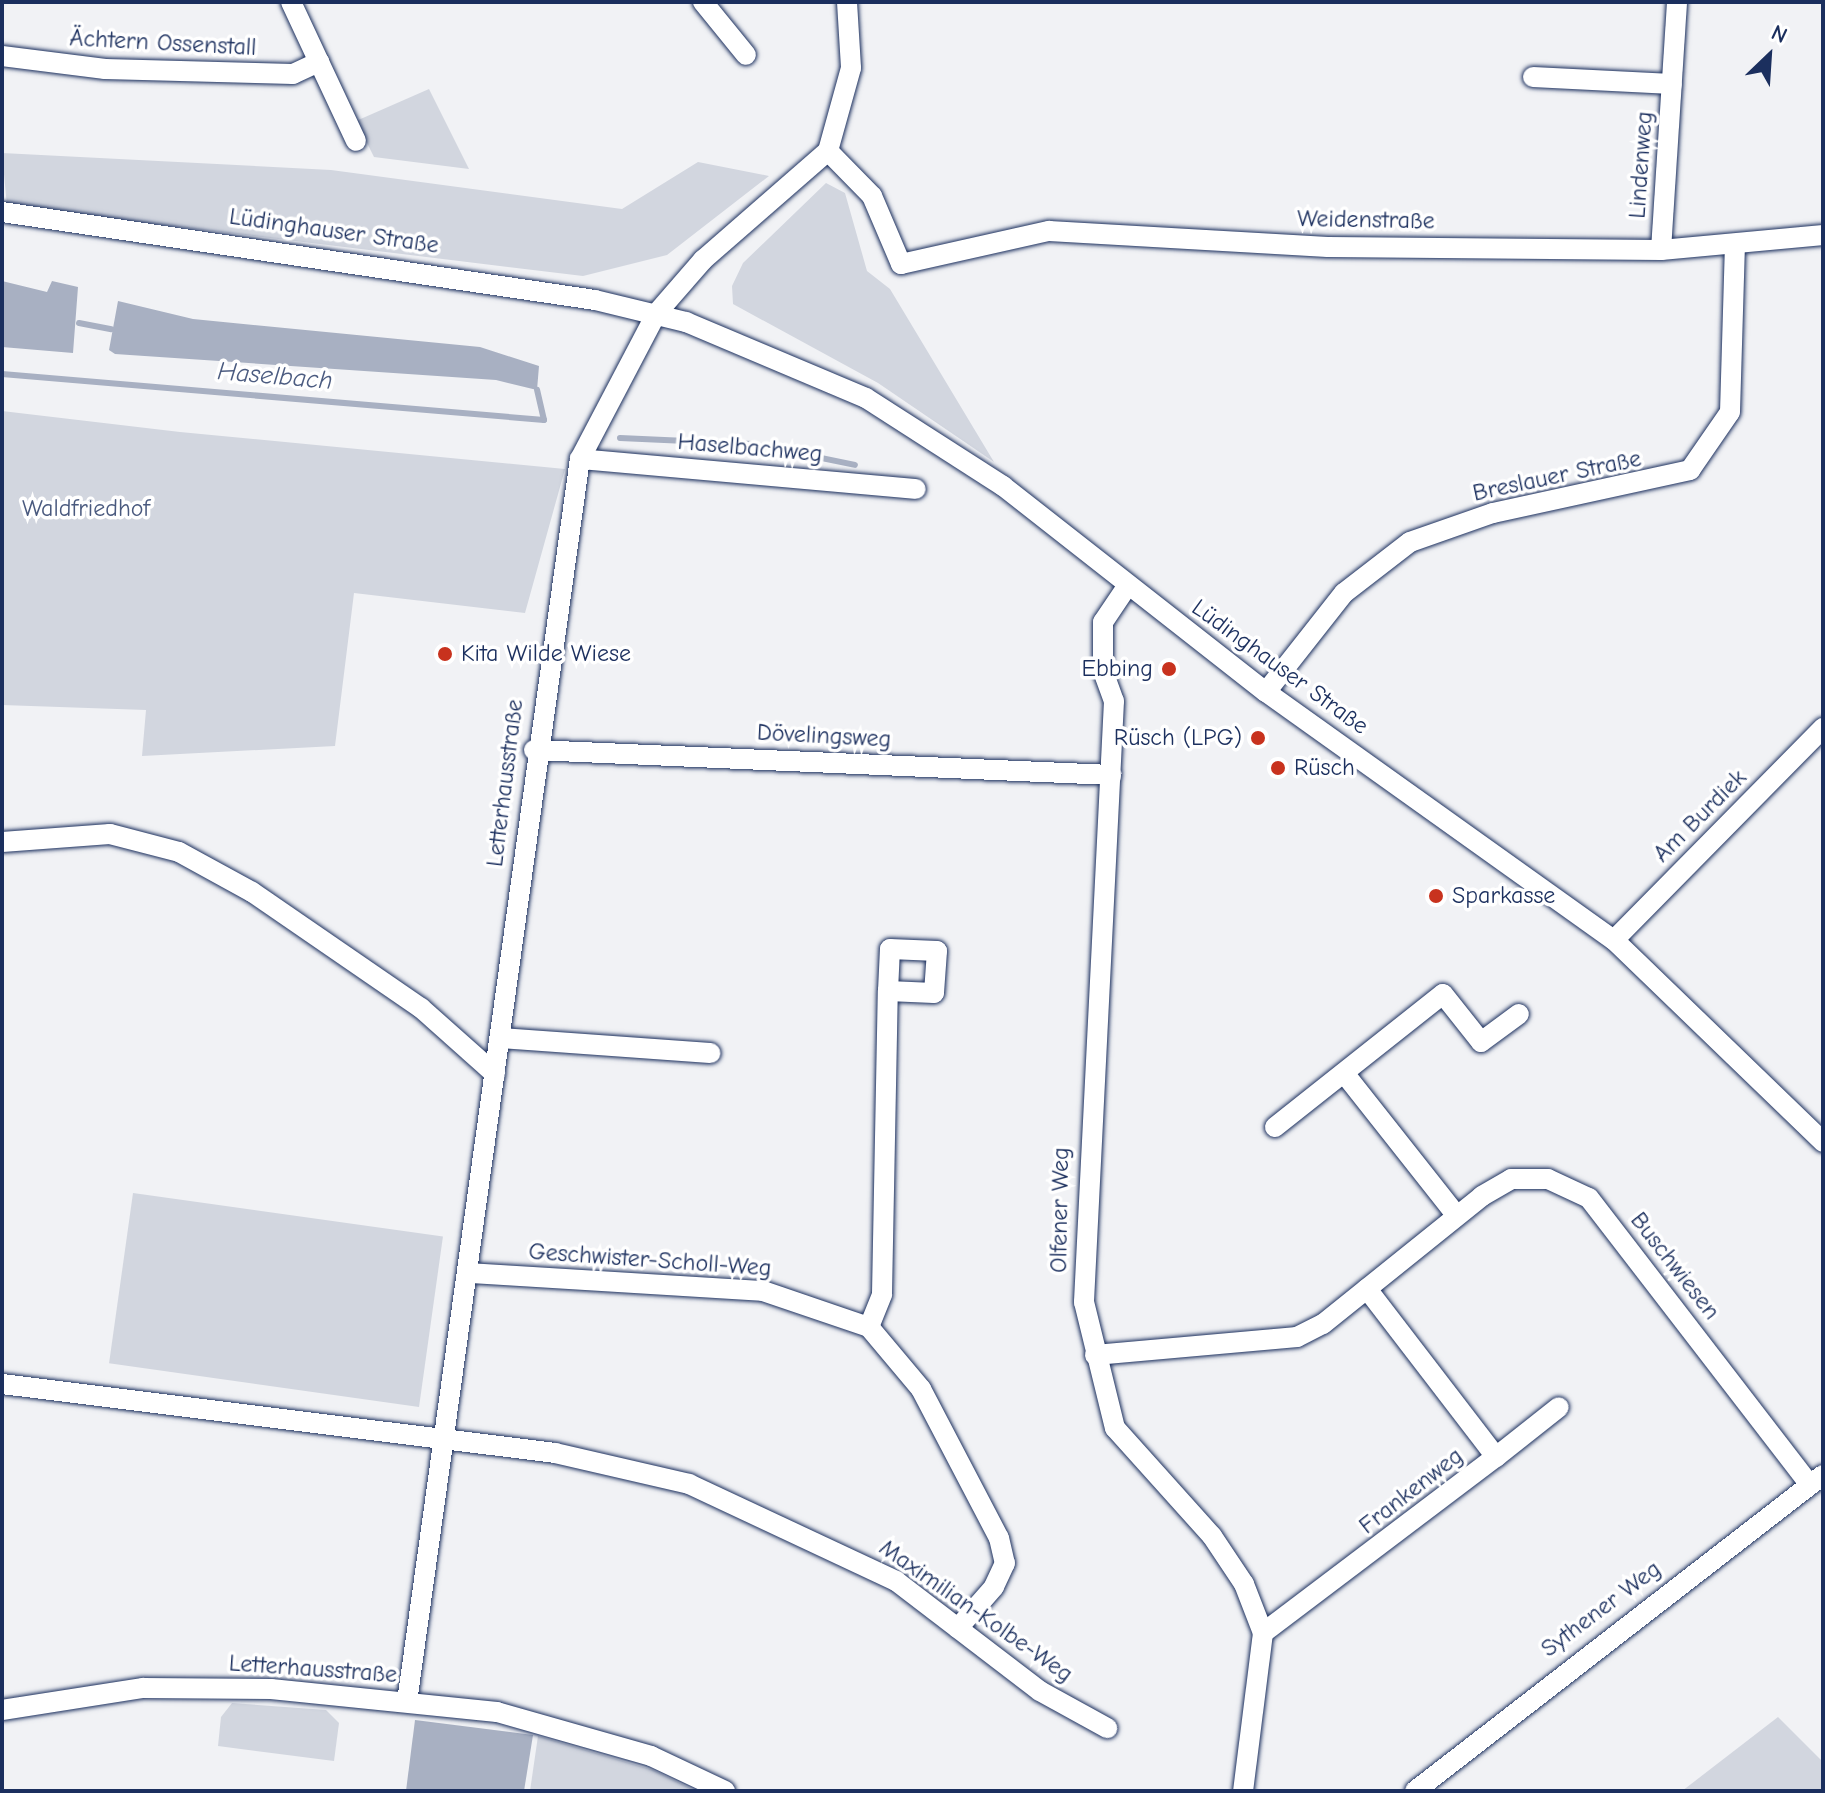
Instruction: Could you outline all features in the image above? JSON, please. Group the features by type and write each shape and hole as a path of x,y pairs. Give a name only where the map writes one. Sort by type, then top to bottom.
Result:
{"street":[{"path":"291,2 356,141"},
{"path":"703,2 746,55"},
{"path":"656,314 703,260 828,151 851,68 847,2"},
{"name":"Lindenweg","path":"1661,250 1677,2"},
{"name":"Ächtern Ossenstall","path":"2,56 204,75 293,74 319,62"},
{"name":"Lindenweg","path":"1533,77 1672,84"},
{"name":"Weidenstraße","path":"828,151 872,196 892,255 913,267 1002,236 1049,231 1328,247 1661,250 1735,246 1823,235"},
{"name":"Lüdinghauser Straße","path":"2,212 467,275 656,314 788,360 866,398 1003,486 1266,692 1614,940 1823,1142"},
{"name":"Breslauer Straße","path":"1266,692 1344,593 1410,542 1493,513 1690,470 1730,412 1735,246"},
{"name":"Letterhausstraße","path":"2,1710 143,1688 271,1689 407,1702 447,1442 534,750 580,459 656,314"},
{"name":"Haselbachweg","path":"580,459 916,489"},
{"name":"Olfener Weg","path":"1128,585 1103,622 1103,671 1114,701 1083,1233 1084,1302 1115,1428 1212,1536 1244,1584 1263,1633 1243,1791"},
{"name":"Am Burdiek","path":"1614,940 1823,728"},
{"name":"Dövelingsweg","path":"534,750 1111,775"},
{"path":"2,842 110,834 179,852 252,892 421,1008 495,1074"},
{"path":"888,991 934,993 937,951 890,949 888,991 882,1294 869,1327 921,1389 999,1538 1005,1563 994,1587 958,1628"},
{"path":"1275,1127 1443,994 1481,1042 1519,1014"},
{"path":"500,1038 710,1053"},
{"path":"1344,1073 1456,1215"},
{"name":"Buschwiesen","path":"1095,1355 1297,1337 1367,1289 1456,1215 1527,1176 1568,1183 1589,1198 1816,1480"},
{"name":"Geschwister-Scholl-Weg","path":"469,1273 763,1291 869,1327"},
{"name":"Frankenweg","path":"1263,1633 1496,1457 1367,1289"},
{"path":"2,1384 447,1442"},
{"path":"1496,1457 1559,1407"},
{"name":"Maximilian-Kolbe-Weg","path":"447,1442 555,1453 689,1484 847,1553 958,1628 1040,1691 1107,1728"},
{"name":"Sythener Weg","path":"1415,1791 1816,1480"},
{"path":"407,1702 564,1727 651,1756 725,1791"}],"green space":[{"path":"429,89 469,169 374,157 356,121"},
{"path":"2,153 331,170 622,209 698,162 769,176 667,255 583,276 7,206"},
{"path":"826,183 845,193 867,271 890,289 994,462 878,383 733,304 732,286 743,263"},
{"name":"Waldfriedhof","path":"2,411 180,432 565,469 525,613 354,593 335,746 142,756 146,710 2,705"},
{"path":"133,1193 443,1237 419,1407 109,1363"},
{"path":"232,1703 326,1710 339,1723 334,1761 218,1746 221,1717"},
{"path":"1778,1717 1823,1762 1823,1791 1682,1791"},
{"path":"538,1736 653,1770 696,1791 530,1791"}],"water":[{"path":"2,281 47,292 52,281 78,287 73,353 2,347"},
{"path":"118,301 193,319 480,347 539,366 537,390 496,380 115,354 109,350"},
{"path":"415,1720 533,1735 524,1791 406,1791"}],"waterway":[{"path":"79,323 111,329"},
{"name":"Haselbach","path":"2,374 544,420 537,390"},
{"name":"Haselbach","path":"620,438 753,444 855,465"}],"place":[{"name":"Kita Wilde Wiese","path":"445,654"},
{"name":"Ebbing","path":"1169,669"},
{"name":"Rüsch (LPG)","path":"1258,738"},
{"name":"Rüsch","path":"1278,768"},
{"name":"Sparkasse","path":"1436,896"}]}
